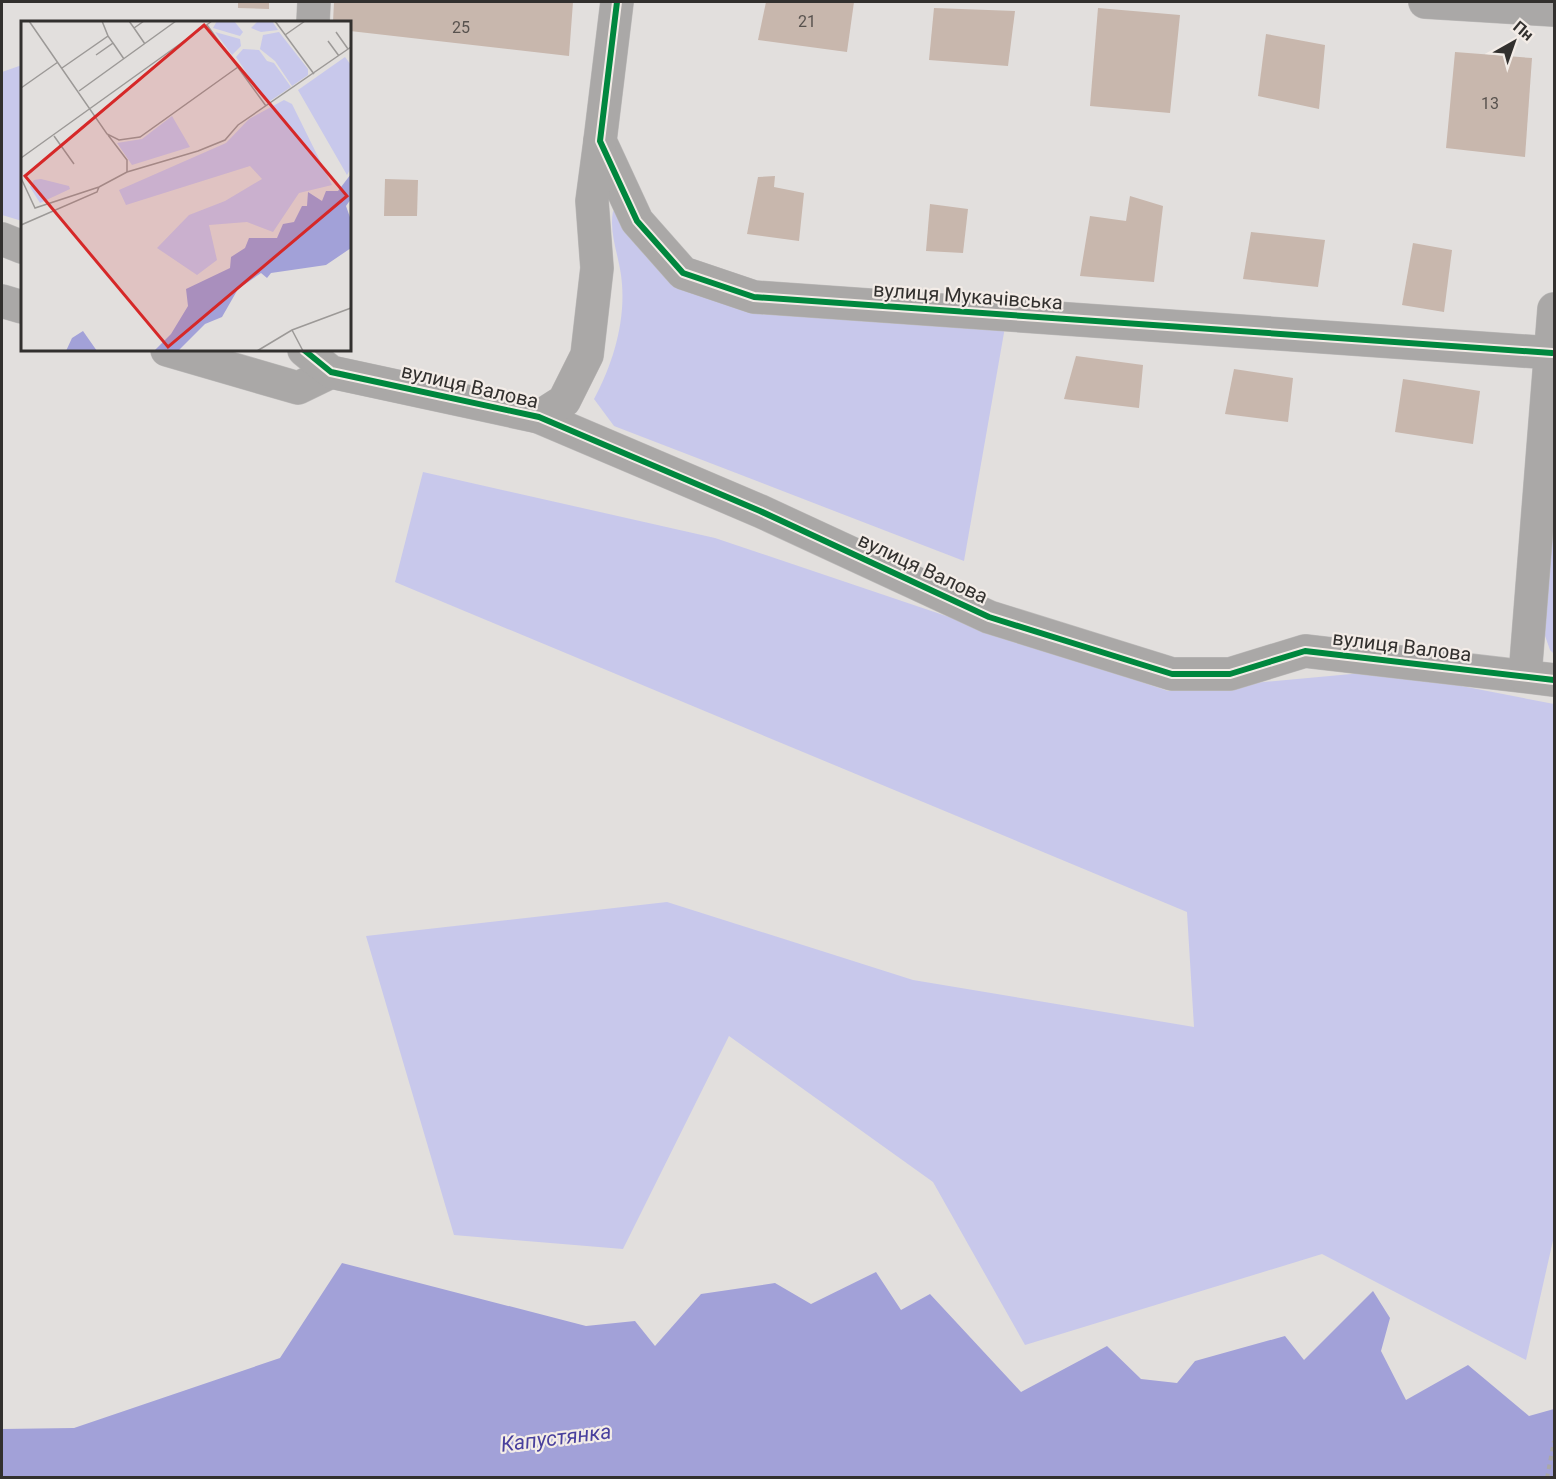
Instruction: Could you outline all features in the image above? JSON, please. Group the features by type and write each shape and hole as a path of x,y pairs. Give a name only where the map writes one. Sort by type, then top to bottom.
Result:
{"street":[{"path":"313,21 314,2"},
{"path":"538,417 564,401 587,355 597,268 592,201 617,2"},
{"path":"1425,2 1497,4 1554,10"},
{"name":"вулиця Мукачівська","path":"600,141 637,221 683,273 754,297 1552,354"},
{"path":"2,239 21,247"},
{"path":"2,301 21,307"},
{"path":"1540,678 1554,309"},
{"path":"170,351 298,388 331,372"},
{"name":"вулиця Валова","path":"305,351 331,372 538,417 760,511 988,617 1172,674 1230,674 1305,651 1540,678"}],"path":[{"path":"1547,1478 1554,1441"}],"shaded area":[{"path":"21,65 21,221 2,215 2,72"},
{"path":"613,211 624,214 676,282 1005,327 964,561 614,426 594,399 613,355 622,307 621,275 612,227"},
{"path":"423,472 715,538 1168,691 1384,671 1554,704 1554,1236 1526,1360 1322,1254 1025,1345 933,1182 729,1036 623,1249 454,1235 366,936 667,902 913,980 1194,1027 1187,912 395,582"},
{"path":"1554,502 1554,654 1550,650 1543,630"}],"water":[{"name":"Капустянка","path":"342,1263 586,1326 635,1321 655,1346 701,1294 775,1283 811,1304 876,1272 901,1310 930,1294 1021,1392 1107,1346 1141,1379 1177,1383 1195,1361 1285,1336 1304,1360 1373,1291 1390,1318 1381,1351 1406,1400 1468,1365 1529,1416 1554,1409 1554,1477 2,1477 2,1429 74,1428 280,1358"}],"building":[{"path":"238,2 269,2 269,9 238,8"},
{"path":"334,2 573,2 569,56 351,31 351,21 333,21"},
{"path":"766,2 854,2 847,52 758,40"},
{"path":"934,8 1015,11 1008,66 929,60"},
{"path":"1098,8 1180,15 1170,113 1090,106"},
{"path":"1266,34 1325,45 1319,109 1258,96"},
{"path":"1455,52 1532,58 1525,157 1446,148"},
{"path":"775,176 774,187 804,193 799,241 747,234 758,177"},
{"path":"385,179 418,180 417,216 384,216"},
{"path":"1130,196 1163,206 1154,282 1080,276 1090,216 1126,221"},
{"path":"930,204 968,209 963,253 926,251"},
{"path":"1251,232 1325,240 1318,287 1243,279"},
{"path":"1413,243 1452,250 1444,312 1402,305"},
{"path":"1076,356 1143,365 1139,408 1064,399"},
{"path":"1234,369 1293,378 1288,422 1225,414"},
{"path":"1403,379 1480,391 1473,444 1395,432"}],"cycle path":[{"path":"617,2 600,141 637,221 683,273 754,297 1552,353"},
{"path":"305,351 331,372 539,417 760,511 989,617 1172,674 1230,674 1305,651 1554,680"}]}
